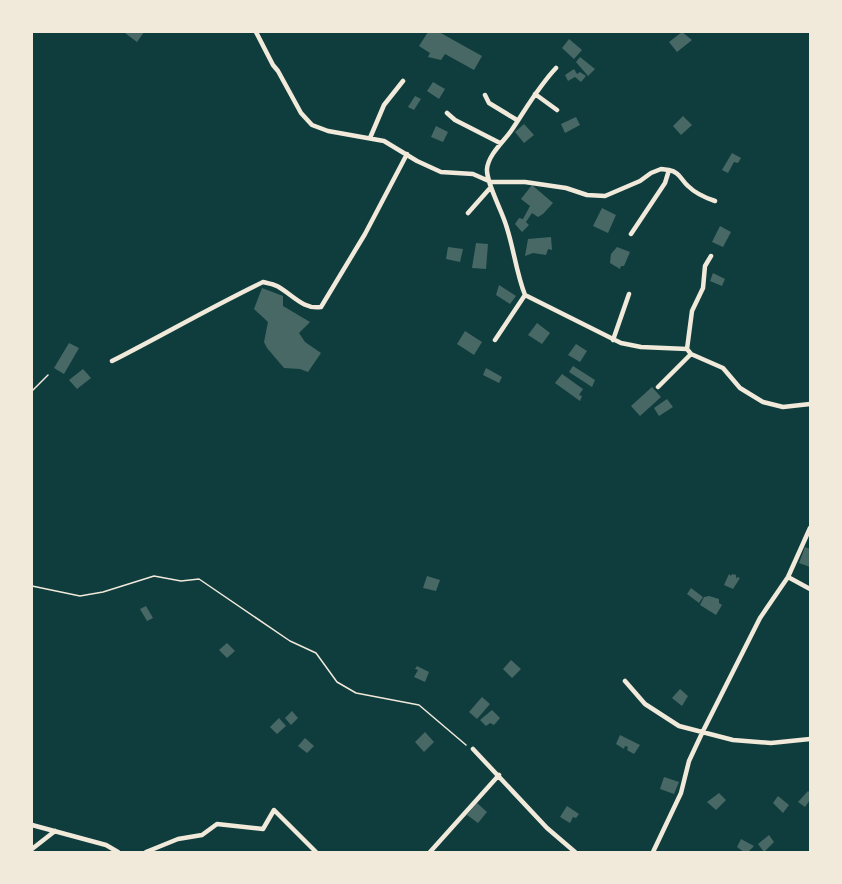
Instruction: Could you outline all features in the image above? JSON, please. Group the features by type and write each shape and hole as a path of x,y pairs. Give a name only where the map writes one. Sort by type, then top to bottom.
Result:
{"street":[{"path":"256,32 301,113 312,125 328,131 384,141 417,161 441,172 473,174 491,185 525,182 566,188 587,195 605,196 661,169 675,171 688,186 715,201"},
{"path":"556,68 543,81 511,131 500,143 487,169 507,226 518,277 525,295 621,343 641,347 687,349 692,354 723,368 740,388 764,402 783,407 810,404"},
{"path":"370,138 384,105 403,81"},
{"path":"535,94 557,110"},
{"path":"485,95 489,103 517,120"},
{"path":"447,114 500,143"},
{"path":"112,361 156,339 189,318 262,282 277,286 296,300 314,309 321,307 366,234 407,154"},
{"path":"631,234 665,183 669,170"},
{"path":"468,213 491,185"},
{"path":"687,349 692,311 703,288 705,266 711,256"},
{"path":"613,340 629,294"},
{"path":"495,340 525,295"},
{"path":"658,387 692,354"},
{"path":"653,852 681,793 689,761 703,731 760,618 788,576 810,528"},
{"path":"788,576 810,589"},
{"path":"625,681 645,704 679,726 742,741 771,742 810,739"},
{"path":"473,749 547,828 575,852"},
{"path":"430,852 499,775"},
{"path":"146,852 178,839 202,835 217,824 263,829 274,810 316,852"},
{"path":"32,825 106,845 118,852"},
{"path":"32,849 55,831"}],"path":[{"path":"32,391 48,375"},
{"path":"32,586 80,596 102,592 154,576 181,582 199,579 290,641 316,654 337,682 356,693 419,705 459,740 473,749"}],"building":[{"path":"126,32 144,32 137,42"},
{"path":"428,32 439,32 482,56 474,70 445,54 441,60 428,57 430,53 419,46"},
{"path":"682,32 692,40 677,52 669,42"},
{"path":"569,39 582,50 574,59 562,48"},
{"path":"580,57 595,69 588,76 576,62"},
{"path":"574,69 577,74 580,72 586,76 581,82 575,77 568,81 565,75"},
{"path":"433,82 445,89 439,99 427,91"},
{"path":"415,96 421,99 414,110 408,107"},
{"path":"683,116 692,125 681,135 673,126"},
{"path":"576,117 580,125 565,133 561,124"},
{"path":"524,124 534,135 524,143 515,132"},
{"path":"436,126 448,132 443,142 431,137"},
{"path":"732,153 741,158 738,163 734,162 728,173 722,170"},
{"path":"532,185 553,203 538,217 532,213 526,222 529,225 522,232 515,224 519,218 523,219 530,206 521,199"},
{"path":"602,208 616,215 608,233 593,226"},
{"path":"720,226 731,232 723,247 712,242"},
{"path":"551,237 552,250 548,249 546,255 533,253 525,256 528,239"},
{"path":"476,243 488,244 486,269 472,268"},
{"path":"448,247 463,249 460,262 446,259"},
{"path":"617,247 630,252 624,266 620,269 610,263 611,254"},
{"path":"713,273 725,279 722,286 710,281"},
{"path":"499,285 516,296 510,304 496,295"},
{"path":"262,288 283,296 283,306 310,322 299,333 305,342 321,353 308,372 284,368 267,348 264,342 268,322 254,309"},
{"path":"537,323 550,333 542,344 528,335"},
{"path":"465,331 482,342 474,355 457,344"},
{"path":"69,343 79,348 64,374 54,368"},
{"path":"576,344 587,351 580,362 568,355"},
{"path":"573,366 595,380 592,387 569,372"},
{"path":"486,368 502,377 499,383 483,375"},
{"path":"83,369 91,378 77,389 69,380"},
{"path":"562,374 583,389 579,395 582,396 580,401 555,383"},
{"path":"652,387 661,397 640,416 631,406"},
{"path":"667,399 673,407 659,416 654,408"},
{"path":"805,547 810,549 810,567 799,563"},
{"path":"729,574 736,575 736,579 740,578 733,589 724,585"},
{"path":"427,576 440,580 436,591 423,588"},
{"path":"691,588 703,597 699,603 687,594"},
{"path":"704,597 719,599 722,605 716,615 700,605"},
{"path":"146,606 153,618 147,621 140,609"},
{"path":"227,643 235,651 227,658 219,650"},
{"path":"511,660 521,669 512,678 503,669"},
{"path":"417,666 429,672 425,682 414,677 418,670 415,669"},
{"path":"680,689 688,696 682,706 672,698"},
{"path":"482,697 490,704 477,719 469,712"},
{"path":"492,710 500,718 494,725 490,723 486,726 480,720"},
{"path":"292,711 298,718 291,725 285,718"},
{"path":"279,718 286,726 277,734 270,727"},
{"path":"425,732 434,742 424,752 415,742"},
{"path":"620,735 640,745 634,754 627,750 628,747 625,746 624,749 616,744"},
{"path":"305,738 314,746 307,753 298,746"},
{"path":"664,777 679,782 674,794 660,789"},
{"path":"808,791 810,800 805,807 798,802"},
{"path":"719,793 726,800 716,810 707,802"},
{"path":"778,796 789,805 783,813 773,803"},
{"path":"477,803 487,812 478,823 467,815"},
{"path":"567,806 579,814 576,818 573,817 570,823 560,817"},
{"path":"769,835 774,842 764,852 758,844"},
{"path":"741,839 754,846 748,852 737,847"}]}
